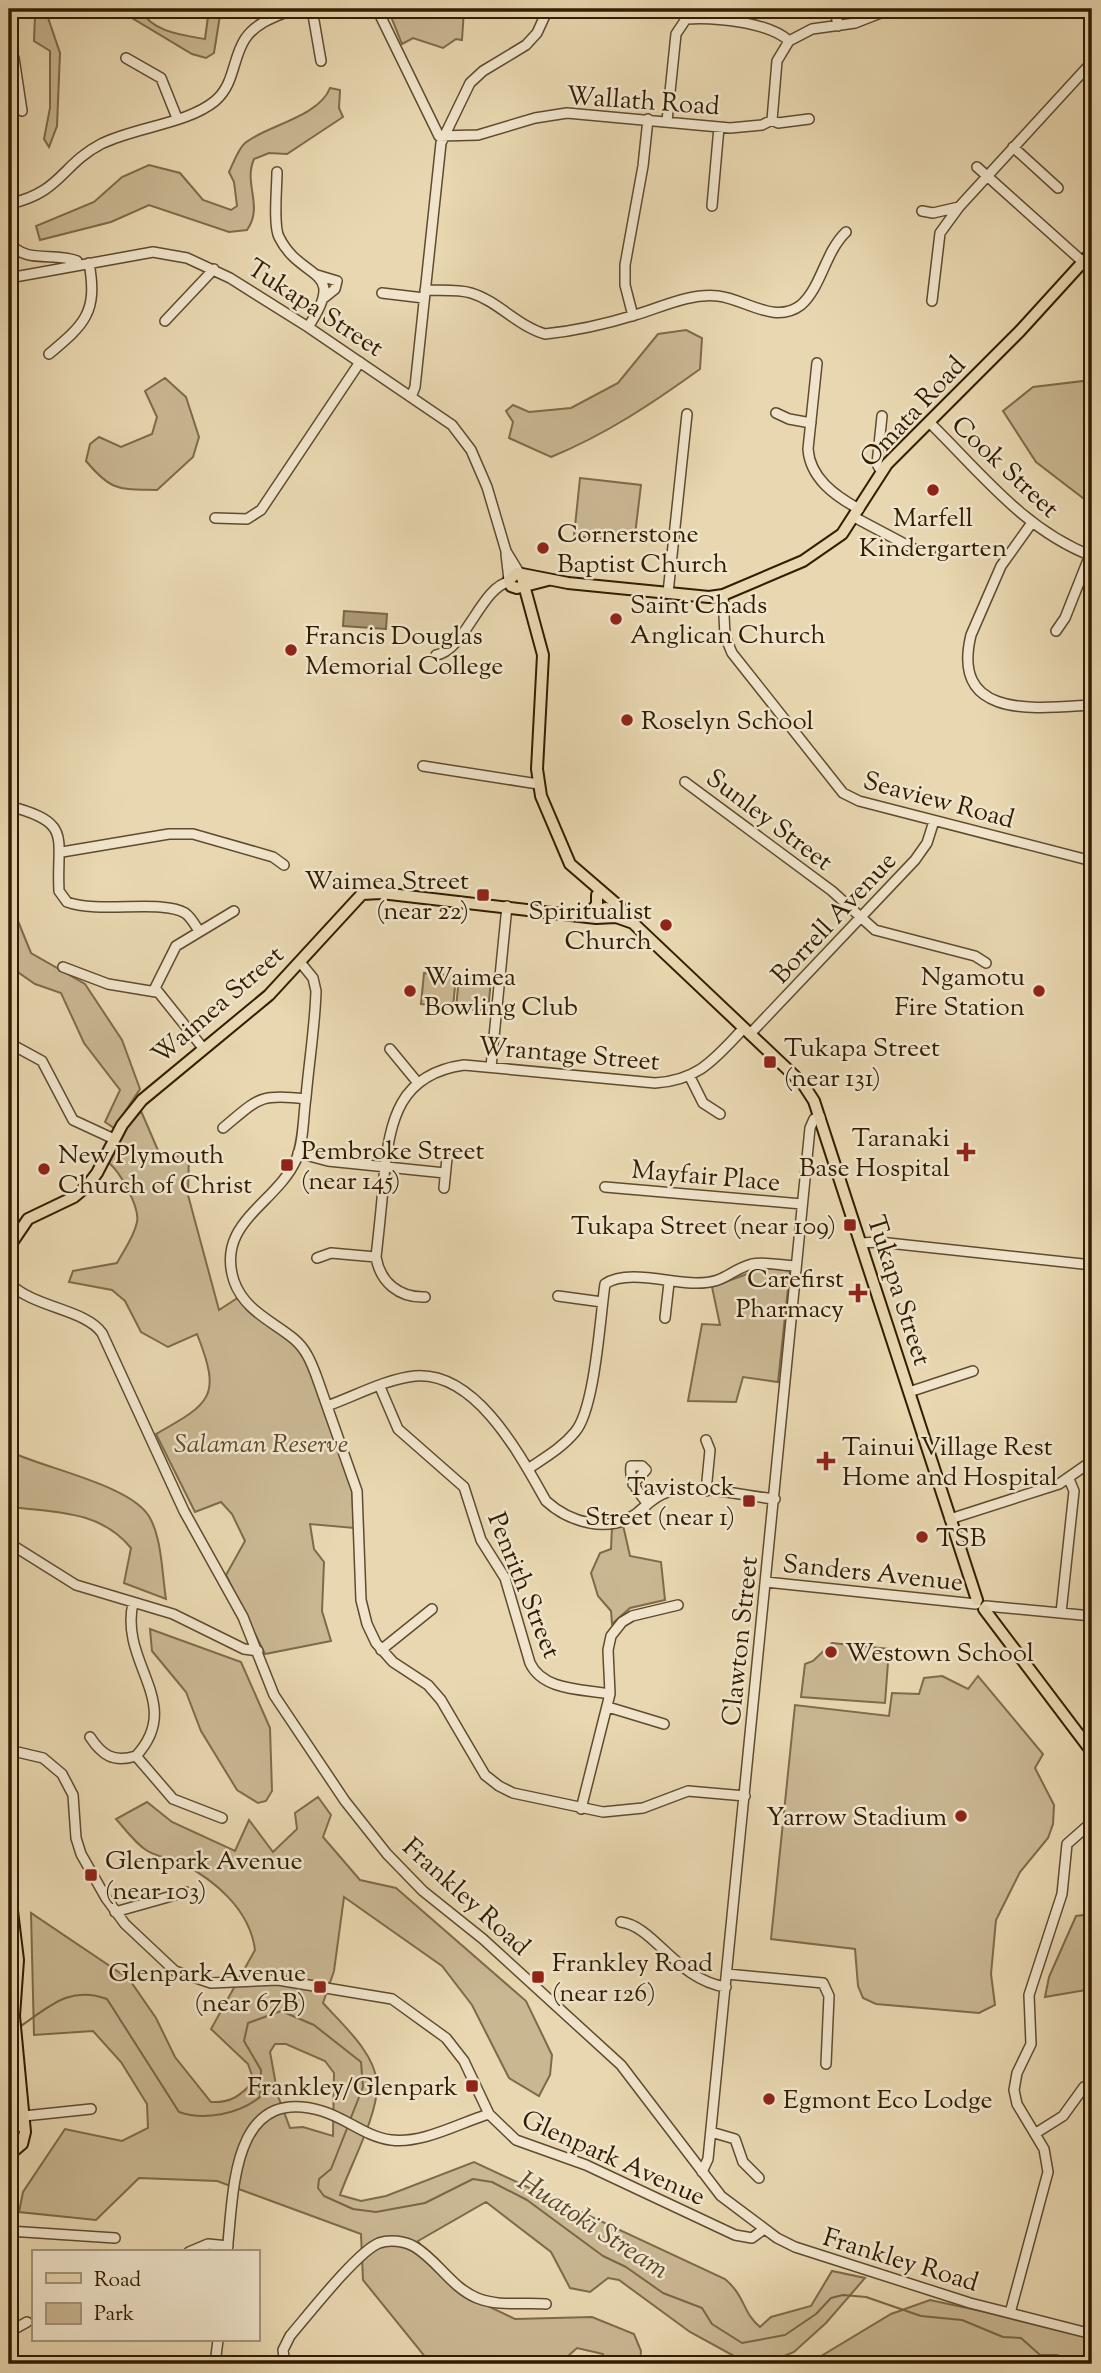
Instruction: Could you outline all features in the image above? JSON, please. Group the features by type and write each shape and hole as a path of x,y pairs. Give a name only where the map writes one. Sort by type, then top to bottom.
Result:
{"main road":[{"name":"Omata Road","path":"516,581 548,579 668,593 723,595 819,552 842,534 881,471 1020,331 1092,252"},
{"name":"Tukapa Street","path":"516,581 533,620 544,669 538,784 566,858 611,910 633,923 803,1084 820,1117 950,1519 981,1605 1092,1752"},
{"path":"587,915 597,905 595,890"},
{"name":"Waimea Street","path":"9,1247 28,1219 74,1196 87,1186 97,1173 114,1139 142,1100 269,995 362,894 587,915 611,910"},
{"path":"9,1886 18,1960 12,1990 13,2022 24,2122 22,2144 9,2155"}],"street":[{"path":"9,204 43,193 100,144 206,108 229,84 240,49 250,33 284,11 294,9"},
{"path":"312,9 321,61"},
{"path":"377,9 439,136 445,136"},
{"path":"411,397 415,387 439,150 471,83 483,72 526,45 537,33 548,9"},
{"path":"835,9 838,26"},
{"path":"772,120 777,61 789,41 812,29 867,19 891,9"},
{"path":"667,121 676,34 686,19 761,26 775,30 789,41"},
{"path":"9,51 15,58 22,110"},
{"path":"126,58 160,78 177,118"},
{"path":"940,233 959,207 1092,62"},
{"name":"Wallath Road","path":"445,136 478,135 535,118 567,113 719,127 754,127 772,120 778,123 808,119"},
{"path":"633,316 625,285 625,265 643,166 648,120"},
{"path":"712,206 719,127"},
{"path":"1013,147 1058,188"},
{"path":"977,167 1083,262"},
{"path":"277,172 278,235 301,263 317,275 337,281 335,289 326,297 308,327"},
{"path":"922,211 933,213 959,207"},
{"path":"932,300 940,233 940,225 933,213"},
{"path":"382,293 470,293 492,303 532,330 545,334 633,316 692,298 719,296 761,310 786,312 800,306 811,293 837,241 846,232"},
{"path":"9,242 25,255 68,258 77,261 78,265"},
{"name":"Tukapa Street","path":"9,278 162,252 187,258 214,270 308,327 452,425 471,450 487,487 516,581"},
{"path":"50,354 87,318 92,294 89,263"},
{"path":"165,321 214,270"},
{"path":"215,518 247,519 261,510 360,362"},
{"path":"817,363 808,457 817,477 856,513 918,551 930,550"},
{"path":"776,413 789,419 811,423"},
{"path":"668,593 687,414"},
{"path":"881,471 877,464 883,416"},
{"name":"Cook Street","path":"929,422 1031,524 1053,539 1091,556"},
{"path":"1031,524 1001,566 971,635 968,647 970,671 980,690 999,704 1023,709 1092,705"},
{"path":"1056,631 1066,618 1091,556"},
{"path":"436,655 448,649 492,595 516,581"},
{"name":"Seaview Road","path":"723,595 725,636 732,653 837,787 859,801 1092,861"},
{"path":"423,766 538,784"},
{"name":"Sunley Street","path":"685,782 832,891 860,918 880,932 975,956 986,963"},
{"path":"9,806 46,819 56,832 62,852 59,891 67,902 121,909 175,910 187,914 199,931"},
{"name":"Borrell Avenue","path":"747,1031 860,918 924,849 934,821"},
{"path":"62,852 169,834 194,834 273,857 284,865"},
{"path":"491,1067 507,906"},
{"path":"203,1048 156,992 156,984 176,946 234,911"},
{"path":"300,962 313,978 316,990 298,1153 283,1180 249,1214 238,1230 231,1250 232,1270 238,1290 252,1309 303,1348 327,1406 357,1491 361,1600 367,1624 382,1650 393,1662 435,1693 492,1781 513,1793 603,1812 630,1810 688,1791 745,1796"},
{"path":"63,968 108,984 156,992"},
{"name":"Wrantage Street","path":"376,1257 385,1167 394,1116 404,1098 418,1083 456,1066 655,1083 690,1077 706,1068 747,1031"},
{"path":"9,1043 42,1061 73,1120 114,1139"},
{"path":"390,1049 418,1083"},
{"path":"690,1077 703,1103 720,1114"},
{"path":"223,1128 254,1102 268,1095 305,1099"},
{"name":"Clawton Street","path":"702,2172 708,2159 726,1987 810,1128 814,1119 820,1117"},
{"path":"298,1153 317,1160 445,1173"},
{"path":"444,1188 447,1158"},
{"name":"Mayfair Place","path":"605,1187 802,1204"},
{"path":"861,1243 879,1242 1092,1265"},
{"path":"317,1258 331,1253 376,1257 382,1276 392,1287 406,1295 425,1297"},
{"path":"528,1469 558,1449 577,1430 588,1403 605,1284 616,1277 669,1283 715,1283 754,1264 796,1266"},
{"name":"Frankley Road","path":"9,1283 26,1297 88,1321 102,1333 184,1511 243,1617 274,1695 291,1725 376,1841 423,1891 483,1938 610,2053 721,2196 764,2229 795,2247 1010,2314 1092,2334"},
{"path":"665,1318 669,1283"},
{"path":"558,1296 603,1302"},
{"path":"909,1392 973,1371"},
{"path":"327,1406 400,1379 422,1376 444,1379 456,1386 499,1427 546,1501 557,1510 581,1521 616,1523 637,1513 647,1503 675,1490 775,1499"},
{"name":"Penrith Street","path":"380,1387 398,1429 464,1487 481,1540 505,1578 530,1663 536,1673 561,1686 610,1694"},
{"path":"706,1440 710,1450 706,1492"},
{"path":"950,1519 1069,1479 1092,1461"},
{"path":"1061,1612 1074,1491 1069,1479"},
{"path":"633,1484 647,1503"},
{"path":"9,1543 76,1585 189,1620 244,1649 258,1651"},
{"name":"Sanders Avenue","path":"766,1582 1092,1616"},
{"path":"90,1737 106,1756 116,1759 136,1756 152,1733 154,1704 132,1643 130,1630 133,1603"},
{"path":"581,1809 608,1707 608,1650 614,1631 632,1616 678,1605"},
{"path":"382,1650 432,1609"},
{"path":"608,1707 664,1724"},
{"name":"Glenpark Avenue","path":"9,1750 43,1759 62,1774 73,1795 76,1838 81,1854 115,1912 164,1963 189,1977 211,1983 278,1980 383,1996 401,2004 455,2049 489,2114 506,2132 527,2146 573,2160 720,2229 752,2238 764,2229"},
{"path":"136,1756 173,1799 222,1818"},
{"path":"1010,2314 1046,2182 1046,2155 1036,2133 1017,2104 1014,2090 1017,2073 1032,2039 1030,1995 1062,1894 1067,1844 1092,1822"},
{"path":"115,1912 186,1892"},
{"path":"621,1922 636,1928 699,1980 726,1987"},
{"path":"727,1973 823,1983 829,1996 826,2064"},
{"path":"1036,2133 1063,2116 1084,2087"},
{"path":"194,2250 208,2244 228,2249 239,2154 251,2131 270,2115 293,2107 325,2112 378,2137 403,2140 489,2114"},
{"path":"9,2126 92,2109"},
{"path":"711,2132 725,2133 735,2139 743,2162 759,2178"},
{"path":"9,2231 115,2238"},
{"path":"285,2364 283,2350 290,2336 365,2253 381,2242 397,2241 416,2248 451,2281 476,2297 510,2305 546,2304"},
{"path":"9,2332 27,2322"},
{"path":"215,2364 218,2342"}],"green space":[{"path":"30,9 45,9 60,53 57,126 49,147 44,139 50,108 50,51 34,41 35,16"},
{"path":"117,9 140,9 145,17 160,28 205,39 209,9 221,9 214,53 206,58 192,54"},
{"path":"388,9 464,9 462,40 456,39 443,48 413,38 402,44"},
{"path":"330,88 340,90 339,108 343,117 287,154 269,153 254,159 251,177 254,212 247,230 229,232 149,205 111,222 40,240 36,226 94,202 122,177 149,165 180,173 203,200 231,210 237,206 234,182 229,172 242,146 254,137 304,114 324,98"},
{"path":"686,330 702,338 700,369 628,418 551,457 509,438 513,422 506,411 513,405 529,412 571,408 618,383 658,334"},
{"path":"165,378 186,397 199,437 193,457 157,490 125,489 110,484 86,461 90,444 99,437 121,447 152,434 157,417 145,391"},
{"path":"1092,380 1092,505 1036,462 1003,411 1033,387"},
{"path":"580,478 641,485 634,543 574,536"},
{"path":"9,899 31,953 85,984 122,1040 140,1089 114,1128 105,1122 120,1090 84,1043 61,993 35,984 9,966"},
{"path":"424,973 456,976 453,1007 421,1004"},
{"path":"459,977 491,980 488,1011 456,1008"},
{"name":"Salaman Reserve","path":"141,1111 163,1162 189,1151 188,1195 219,1310 239,1297 293,1343 308,1360 352,1490 354,1528 310,1524 314,1549 324,1562 322,1611 331,1641 265,1654 226,1575 245,1541 232,1514 221,1502 195,1512 156,1434 189,1414 206,1396 210,1385 209,1372 197,1334 168,1347 141,1332 125,1301 112,1290 69,1282 73,1271 117,1263 134,1233 137,1216 132,1199 109,1163 127,1128"},
{"path":"763,1268 790,1270 778,1382 743,1377 736,1402 688,1401 702,1324 720,1325 712,1287"},
{"path":"9,1451 86,1478 140,1506 150,1518 157,1536 166,1599 124,1583 131,1548 105,1526 75,1515 9,1507"},
{"path":"623,1525 630,1556 661,1562 665,1600 630,1608 612,1624 611,1611 598,1596 591,1573 600,1553 611,1549 612,1527"},
{"path":"150,1629 241,1662 270,1728 272,1791 266,1801 258,1803 237,1790 201,1731 186,1692 152,1651"},
{"path":"832,1643 889,1649 885,1703 801,1697 805,1664 813,1661"},
{"path":"942,1676 968,1689 978,1676 1043,1754 1035,1768 1054,1805 1053,1824 1048,1838 1020,1872 996,1920 991,1974 995,2005 979,2013 876,2004 863,1998 858,1986 855,1949 771,1939 795,1705 889,1716 892,1693 919,1694 924,1678"},
{"path":"318,1797 331,1815 323,1837 360,1880 396,1888 526,2001 552,2055 550,2075 539,2096 509,2078 472,2005 442,1966 344,1897 334,1971 323,2003 364,2050 375,2072 377,2083 369,2124 340,2195 361,2201 386,2196 474,2162 725,2279 760,2327 771,2317 811,2306 832,2271 865,2278 826,2323 794,2352 768,2363 743,2361 690,2332 619,2280 608,2278 590,2292 570,2288 551,2252 486,2202 418,2241 433,2264 471,2298 515,2319 592,2317 634,2334 641,2351 640,2364 601,2364 603,2354 577,2348 559,2364 443,2364 426,2358 363,2280 361,2234 217,2181 139,2178 96,2220 19,2212 23,2192 65,2129 122,2141 148,2128 147,2104 121,2062 93,2031 34,2035 31,1913 129,1979 156,2018 175,2057 211,2102 230,2100 254,2081 248,2064 211,2029 255,1950 252,1935 238,1909 218,1887 181,1863 146,1850 116,1819 147,1802 172,1822 235,1851 249,1820 273,1852 297,1829 295,1813","holes":["275,2044 286,2044 325,2061 334,2073 333,2136 303,2127 290,2128 278,2096 270,2052"]},
{"path":"1092,1914 1092,1989 1045,1997 1049,1977 1076,1916"},
{"path":"930,2300 1092,2335 1092,2364 808,2364 891,2314"}],"shaded area":[{"path":"344,611 387,614 386,629 343,626"}],"waterway":[{"name":"Huatoki Stream","path":"18,2028 70,1996 94,1995 107,1999 179,2112 210,2116 232,2112 260,2097 261,2070 244,2041 248,2023 281,2011 314,2025 361,2062 363,2087 350,2120"},
{"name":"Huatoki Stream","path":"348,2126 331,2169 319,2179 318,2188 324,2196 353,2209 376,2212 425,2203 473,2179 492,2182 527,2200 603,2256 626,2267 663,2293 702,2308 712,2324 742,2343 785,2335 816,2314 831,2298 843,2295 866,2297 921,2316 962,2320 1003,2337 1021,2338 1040,2355 1057,2355 1077,2364"}],"place":[{"name":"Marfell Kindergarten","path":"933,490"},
{"name":"Cornerstone Baptist Church","path":"543,548"},
{"name":"Saint Chads Anglican Church","path":"616,619"},
{"name":"Francis Douglas Memorial College","path":"291,650"},
{"name":"Roselyn School","path":"627,720"},
{"name":"Waimea Street (near 22)","path":"483,895"},
{"name":"Spiritualist Church","path":"666,925"},
{"name":"Waimea Bowling Club","path":"410,991"},
{"name":"Ngamotu Fire Station","path":"1039,991"},
{"name":"Tukapa Street (near 131)","path":"770,1062"},
{"name":"Taranaki Base Hospital","path":"966,1152"},
{"name":"Pembroke Street (near 145)","path":"287,1165"},
{"name":"New Plymouth Church of Christ","path":"44,1169"},
{"name":"Tukapa Street (near 109)","path":"850,1225"},
{"name":"Carefirst Pharmacy","path":"858,1293"},
{"name":"Tainui Village Rest Home and Hospital","path":"826,1461"},
{"name":"Tavistock Street (near 1)","path":"749,1501"},
{"name":"TSB","path":"922,1537"},
{"name":"Westown School","path":"831,1652"},
{"name":"Yarrow Stadium","path":"961,1816"},
{"name":"Glenpark Avenue (near 103)","path":"91,1875"},
{"name":"Frankley Road (near 126)","path":"538,1977"},
{"name":"Glenpark Avenue (near 67B)","path":"320,1987"},
{"name":"Frankley/Glenpark","path":"472,2086"},
{"name":"Egmont Eco Lodge","path":"769,2099"}]}
